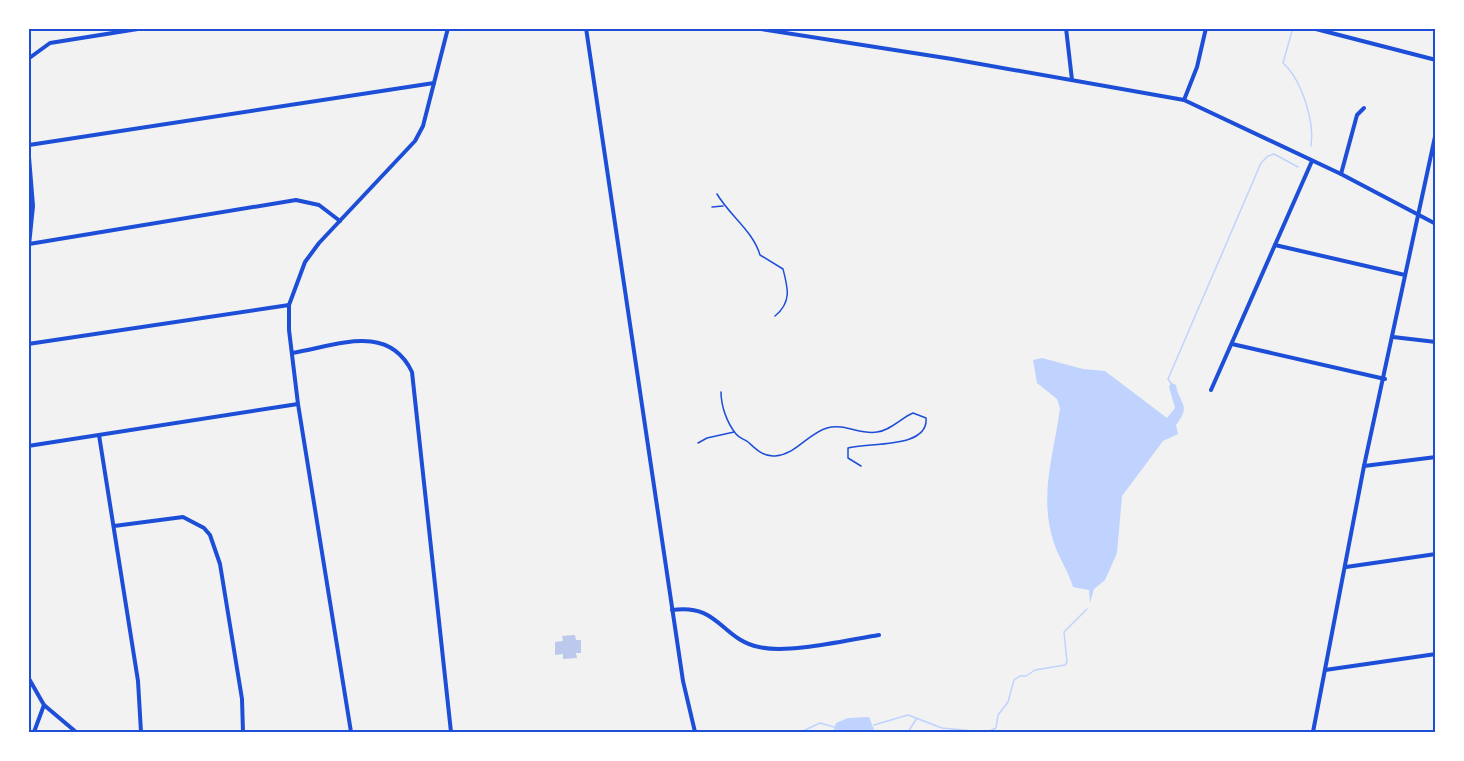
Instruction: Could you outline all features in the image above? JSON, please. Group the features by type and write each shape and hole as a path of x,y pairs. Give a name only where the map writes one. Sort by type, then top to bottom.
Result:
{"street":[{"path":"28,58 50,43 144,28"},
{"path":"351,732 298,404 291,353 289,304 305,262 415,141 423,126 448,28"},
{"path":"586,28 672,610 683,681 695,732"},
{"path":"754,28 1184,100 1341,174 1436,224"},
{"path":"1066,28 1072,80"},
{"path":"1184,100 1197,67 1206,28"},
{"path":"1312,28 1436,60"},
{"path":"340,221 319,205 296,200 29,245 28,145 434,83"},
{"path":"1341,174 1357,115 1364,108"},
{"path":"1312,732 1364,466 1385,379 1436,132"},
{"path":"1211,390 1312,161"},
{"path":"1274,244 1405,275"},
{"path":"28,344 289,304"},
{"path":"1393,337 1436,342"},
{"path":"291,353 368,341 382,342 394,348 406,359 412,372 451,732"},
{"path":"1232,344 1385,379"},
{"path":"28,446 298,404"},
{"path":"99,435 138,681 141,732"},
{"path":"1364,466 1436,457"},
{"path":"114,526 183,518 204,528 210,535 220,564 242,699 243,732"},
{"path":"1346,567 1436,554"},
{"path":"672,610 688,608 703,611 741,639 758,647 779,649 879,636"},
{"path":"1325,670 1436,654"},
{"path":"28,677 44,705 76,732"},
{"path":"34,732 44,705"}],"path":[{"path":"717,194 724,206 756,243 760,255 783,269 788,296 786,305 775,316"},
{"path":"712,207 724,206"},
{"path":"721,392 724,413 735,432 764,455 774,456 799,447 815,433 828,428 842,426 874,433 883,431 913,413 926,418 927,428 923,434 892,444 864,444 848,448 848,458 861,466"},
{"path":"698,443 707,438 735,432"}],"water":[{"path":"1042,358 1083,369 1105,371 1167,418 1175,408 1169,387 1171,383 1176,385 1184,409 1176,425 1178,434 1163,441 1122,496 1117,553 1105,580 1094,589 1090,603 1089,590 1073,587 1055,546 1049,523 1047,490 1060,408 1057,399 1037,383 1033,360"},
{"path":"869,717 875,732 833,732 836,723 848,718"}],"building":[{"path":"575,635 576,640 581,640 581,653 576,653 577,658 563,659 563,654 555,655 555,642 563,641 562,636"}],"waterway":[{"path":"1292,31 1283,63 1296,79 1305,101 1311,125 1311,146"},
{"path":"1173,386 1168,379 1261,163 1274,154 1298,167"},
{"path":"987,732 996,728 998,715 1008,702 1014,680 1035,670 1065,665 1067,662 1064,632 1087,609"},
{"path":"874,725 908,715 942,728 985,732"},
{"path":"908,732 917,718"},
{"path":"801,732 820,723 834,727"}]}
